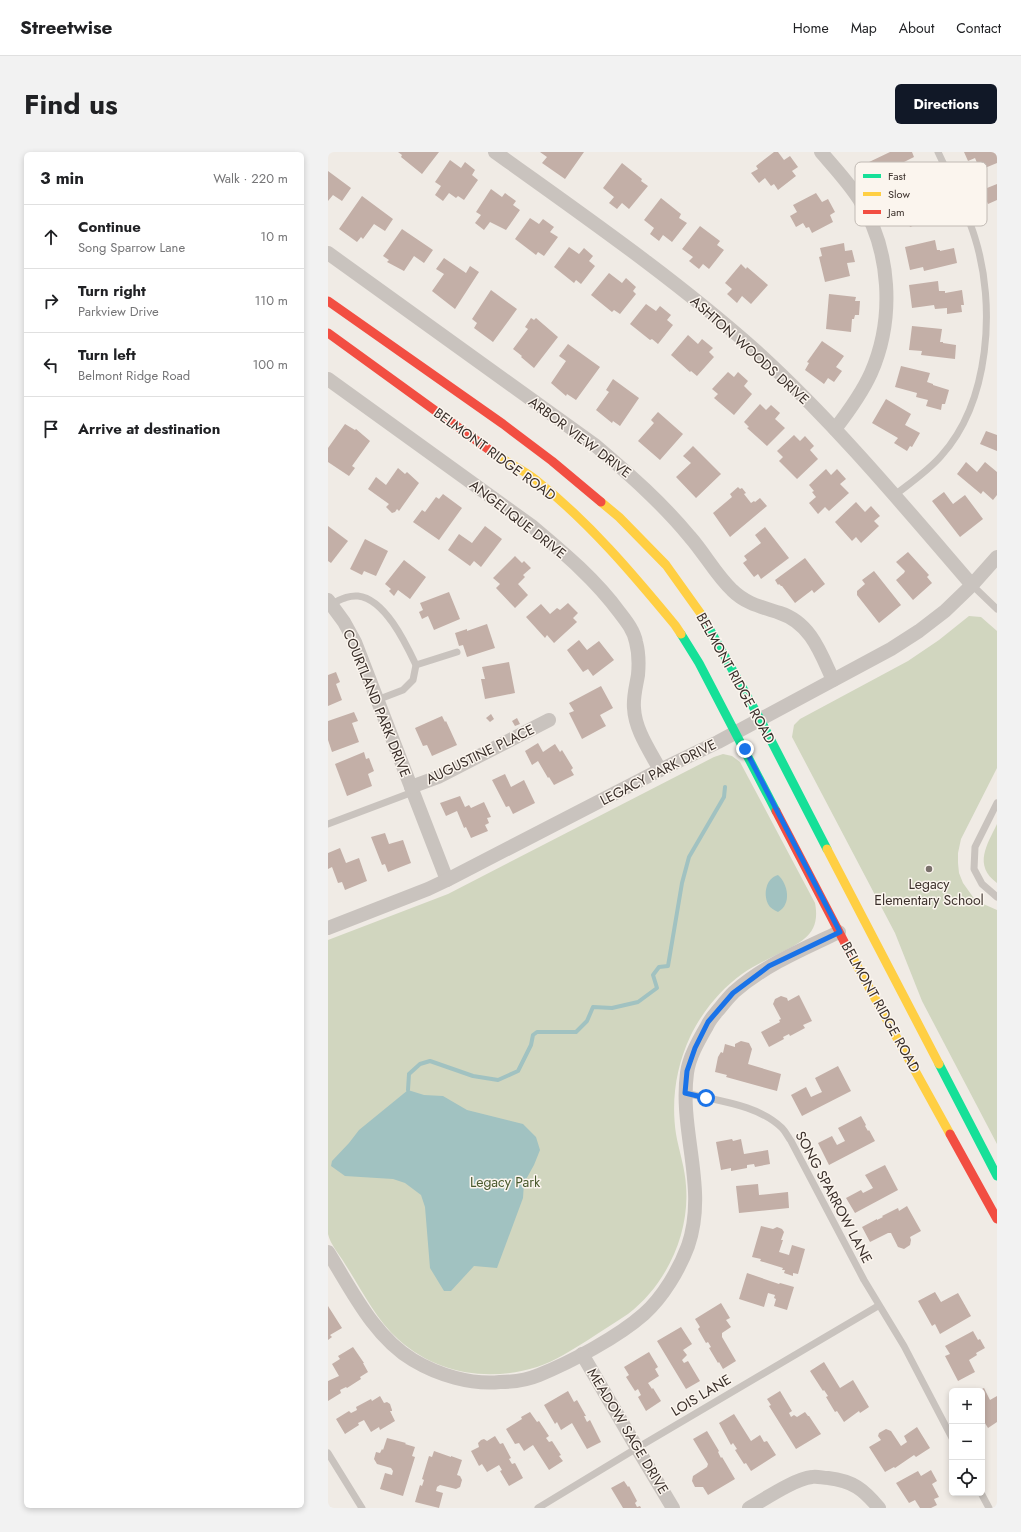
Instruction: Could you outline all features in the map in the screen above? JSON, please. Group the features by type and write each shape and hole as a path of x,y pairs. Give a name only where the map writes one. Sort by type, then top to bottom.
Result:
{"main road":[{"name":"BELMONT RIDGE ROAD","path":"328,301 503,424 552,461 619,517 666,565 704,617 760,719 997,1176"},
{"name":"BELMONT RIDGE ROAD","path":"328,333 500,457 535,479 562,502 599,537 633,574 682,635 699,663 736,732 840,932 997,1219"}],"street":[{"name":"ASHTON WOODS DRIVE","path":"495,152 510,156 700,303 757,352 835,429 895,495 972,585"},
{"path":"821,152 845,179 855,193"},
{"path":"835,429 860,396 872,372 882,334 886,296 885,273 880,248 872,226"},
{"name":"ARBOR VIEW DRIVE","path":"328,253 596,446 630,474 686,532 731,589 743,599 755,606 788,616 809,633 818,646 833,680"},
{"name":"ANGELIQUE DRIVE","path":"328,379 533,527 561,551 610,599 631,627 636,640 639,660 638,676 634,694 634,710 638,726 660,770"},
{"name":"LEGACY PARK DRIVE","path":"328,928 428,889 447,880 736,732 891,649 919,631 945,611 972,585 997,557"},
{"name":"COURTLAND PARK DRIVE","path":"330,602 344,622 355,642 412,790"},
{"name":"AUGUSTINE PLACE","path":"412,790 548,720"},
{"path":"412,790 447,880"},
{"path":"328,1252 372,1322 396,1348 413,1360 441,1373 472,1382 500,1382 537,1376 582,1354 620,1332 644,1314 662,1294 678,1268 688,1246 693,1225 695,1181 686,1122 685,1093 687,1071 695,1048 708,1022 733,993 769,966 840,932"},
{"name":"MEADOW SAGE DRIVE","path":"582,1354 636,1448 674,1508"},
{"path":"749,1508 787,1486 812,1477 836,1479 856,1486 879,1508"}],"lane":[{"path":"938,152 943,162"},
{"path":"895,495 941,456 960,430 972,405 980,381 984,358 986,309 983,272 976,239 971,226"},
{"path":"972,585 997,609"},
{"path":"330,602 359,596 369,600 381,609 394,625 416,665 413,680 402,690 377,700"},
{"path":"416,665 457,652"},
{"path":"328,824 412,790"},
{"path":"997,802 975,847 974,869 982,884 997,897"},
{"name":"SONG SPARROW LANE","path":"685,1093 738,1105 764,1115 782,1128 791,1141 878,1306 904,1346 949,1432"},
{"name":"LOIS LANE","path":"538,1508 636,1448 878,1306"},
{"path":"328,1453 362,1508"},
{"path":"983,1496 989,1508"}],"green space":[{"name":"Legacy Elementary School","path":"969,616 981,617 997,631 997,768 961,839 958,853 958,863 959,873 963,883 973,897 981,903 997,910 997,1144 922,1001 895,933 792,737 794,725 800,719 908,661 939,640"},
{"name":"Legacy Park","path":"723,754 732,756 740,762 815,903 816,914 812,930 802,941 742,974 719,994 700,1019 685,1048 678,1072 674,1109 676,1134 686,1186 686,1204 684,1222 673,1257 654,1289 628,1314 570,1351 544,1365 519,1372 482,1374 464,1372 430,1361 414,1352 399,1340 383,1323 333,1246 328,1234 328,940 448,894 714,757"},
{"path":"997,824 997,883 985,869 984,855 986,847"}],"water":[{"path":"778,875 784,883 787,899 785,904 778,912 772,909 769,905 766,891 768,883 771,879"},
{"path":"408,1090 424,1095 443,1096 467,1110 523,1124 536,1137 540,1150 524,1183 523,1198 497,1268 474,1266 451,1291 444,1291 430,1268 425,1207 421,1195 405,1183 393,1179 345,1176 331,1166 332,1161 359,1130"}],"building":[{"path":"398,152 439,152 422,174 401,157 402,155"},
{"path":"540,152 584,152 565,179 542,163 547,157"},
{"path":"774,152 778,152 784,160 790,156 798,167 792,171 796,176 778,190 774,184 771,186 765,178 759,183 751,173 758,169 756,166"},
{"path":"890,152 912,152 914,157 904,162 869,162"},
{"path":"964,152 997,152 997,163 987,167 987,162 977,162 975,158 968,161"},
{"path":"450,160 461,168 465,162 475,170 472,175 478,180 464,200 458,196 456,198 449,193 443,201 435,195 441,186 435,182"},
{"path":"622,163 642,179 641,181 648,186 629,209 622,203 617,209 609,203 614,197 603,188"},
{"path":"328,171 351,188 342,201 333,195 328,201"},
{"path":"997,184 997,200 988,204 987,202 987,188"},
{"path":"491,189 502,197 505,193 516,201 513,205 520,210 506,230 490,222 484,230 475,223 481,215 476,212"},
{"path":"816,193 822,202 828,199 835,212 830,215 833,222 812,233 809,227 806,228 803,223 796,227 790,216 797,212 793,205"},
{"path":"362,196 393,219 385,231 374,224 363,239 361,237 357,242 339,229"},
{"path":"661,198 681,214 679,218 687,223 672,242 663,235 659,241 650,234 654,228 644,220"},
{"path":"530,218 539,224 543,219 554,227 550,232 558,237 544,256 538,252 536,255 515,239"},
{"path":"700,226 720,241 717,245 724,250 709,269 703,264 699,269 689,261 693,257 682,249"},
{"path":"402,229 433,250 424,263 414,256 404,271 387,262 389,260 383,256"},
{"path":"935,240 937,250 940,251 954,248 957,263 924,271 923,267 910,270 905,247"},
{"path":"844,243 845,251 852,250 855,262 847,263 850,276 825,282 819,257 822,256 820,248"},
{"path":"569,247 579,254 584,248 593,256 589,261 595,266 581,284 576,280 574,283 554,267"},
{"path":"444,258 466,273 470,266 479,272 455,309 432,291 444,274 436,269"},
{"path":"741,264 746,269 747,267 768,285 751,304 742,296 737,303 727,294 732,289 725,283"},
{"path":"609,273 622,283 626,278 636,287 633,291 636,294 620,314 614,310 612,312 591,295"},
{"path":"938,281 939,291 945,291 945,293 962,290 964,305 961,305 962,312 947,314 947,308 935,309 934,305 912,308 909,285"},
{"path":"491,290 517,309 493,342 474,328 477,323 472,319"},
{"path":"829,294 856,297 855,301 860,301 859,315 855,315 854,319 852,319 851,332 826,329"},
{"path":"646,304 656,311 660,306 671,315 667,320 673,325 658,344 652,339 650,340 630,324"},
{"path":"531,318 534,320 536,318 558,337 534,368 513,349 528,329 525,327"},
{"path":"912,326 942,329 940,342 956,345 955,359 921,355 922,351 909,350"},
{"path":"688,335 698,344 702,339 713,348 709,352 714,357 697,376 691,371 690,372 671,355"},
{"path":"822,341 844,356 836,367 842,371 834,382 828,378 824,384 805,370 809,363 807,362"},
{"path":"568,344 600,367 576,400 567,394 566,396 551,383 566,361 559,356"},
{"path":"901,366 930,373 927,382 949,390 945,404 942,404 941,410 926,406 928,400 916,397 917,393 895,387"},
{"path":"728,372 734,377 738,372 748,381 744,386 752,394 734,415 714,398 718,394 712,389"},
{"path":"613,379 639,398 620,426 613,421 612,423 596,410 609,392 606,390"},
{"path":"886,399 911,414 905,425 920,433 912,447 910,446 907,451 894,443 898,438 872,423"},
{"path":"760,404 766,410 771,405 780,413 775,419 785,428 767,446 747,428 749,427 744,422"},
{"path":"658,412 683,434 660,460 638,441 654,423 651,420"},
{"path":"345,424 355,430 356,429 370,441 352,466 355,468 349,476 328,462 328,448"},
{"path":"986,431 997,435 997,451 980,444"},
{"path":"794,435 800,441 805,436 814,446 810,450 818,459 797,479 779,461 783,457 777,451"},
{"path":"693,446 721,474 696,498 676,477 691,463 683,456"},
{"path":"966,462 977,472 985,462 997,472 997,495 993,500 983,491 981,494 957,474"},
{"path":"398,468 405,474 407,472 419,483 399,511 397,509 392,513 386,507 389,504 368,489 376,477 386,485"},
{"path":"826,469 831,475 837,469 846,479 840,484 849,493 829,511 825,507 818,514 809,503 816,497 812,492 814,491 809,485"},
{"path":"738,487 740,489 742,488 746,493 744,494 751,503 760,498 767,506 730,537 713,513 732,497 730,494"},
{"path":"944,492 953,504 965,495 983,519 960,537 932,501"},
{"path":"443,494 462,508 439,540 413,522 422,510 425,512 436,497 439,499"},
{"path":"856,502 865,512 871,506 880,516 874,521 879,526 861,543 856,537 852,541 835,522"},
{"path":"328,526 348,541 331,563 328,561"},
{"path":"485,526 502,539 481,567 474,561 470,566 448,550 459,534 472,543"},
{"path":"765,527 789,558 761,579 758,574 754,577 743,563 747,560 744,556 761,543 755,535"},
{"path":"365,539 388,551 376,576 364,571 362,575 350,569"},
{"path":"908,552 929,575 927,577 932,583 913,600 896,580 905,571 896,562"},
{"path":"515,556 522,563 524,561 531,568 523,575 525,577 518,584 528,595 515,608 496,588 500,584 493,578"},
{"path":"805,558 825,584 814,593 812,590 795,603 782,586 779,584 778,585 775,580"},
{"path":"404,560 426,577 410,599 398,590 394,596 389,591 391,589 385,584"},
{"path":"874,571 901,605 879,623 857,595 857,591 865,584 862,580"},
{"path":"449,592 460,619 434,630 428,616 422,619 419,612 423,610 420,603"},
{"path":"568,603 578,613 573,618 577,622 554,643 547,635 545,638 526,617 541,604 550,614 557,608 560,610"},
{"path":"487,624 495,648 467,657 463,645 459,646 455,633 467,629 467,631"},
{"path":"579,640 587,650 599,641 614,660 593,676 588,669 583,672 567,650"},
{"path":"509,662 515,693 485,699 481,679 485,679 482,667"},
{"path":"336,672 340,682 336,684 342,700 328,706 328,675"},
{"path":"601,686 613,708 600,715 606,726 582,739 569,713 574,711 569,703"},
{"path":"354,712 358,721 352,723 359,742 332,752 328,740 328,721"},
{"path":"491,714 494,719 490,722 486,718"},
{"path":"442,716 445,722 446,721 457,745 432,756 427,745 423,746 415,728"},
{"path":"517,718 520,724 515,726 512,721"},
{"path":"538,743 543,752 555,744 560,752 562,750 573,768 571,770 574,775 554,785 538,761 532,765 525,751"},
{"path":"364,752 366,759 369,758 374,771 368,774 372,786 347,796 335,764"},
{"path":"505,774 511,787 524,780 535,803 513,814 509,806 506,807 492,780"},
{"path":"460,796 465,807 469,805 471,808 484,802 491,817 487,818 489,823 485,825 488,831 471,838 466,827 464,828 457,811 446,816 440,803"},
{"path":"385,833 389,844 403,840 411,863 388,872 385,864 382,865 371,837"},
{"path":"340,848 346,863 359,858 367,881 345,890 342,882 338,883 332,867 328,869 328,853"},
{"path":"799,995 812,1021 803,1025 805,1028 790,1036 789,1034 783,1037 784,1039 769,1047 761,1032 780,1022 779,1020 781,1019 773,1004 775,999 781,996 787,998 788,1001"},
{"path":"741,1041 749,1043 752,1049 748,1064 781,1074 777,1091 726,1077 727,1075 715,1072 718,1057 721,1052 723,1053 725,1044 735,1047 735,1044"},
{"path":"838,1066 851,1091 802,1116 791,1095 806,1087 811,1097 822,1092 815,1078"},
{"path":"861,1116 866,1125 865,1126 875,1141 829,1165 818,1143 832,1136 837,1145 845,1141 838,1128"},
{"path":"732,1139 733,1141 741,1139 744,1154 768,1150 770,1164 755,1167 754,1164 747,1165 747,1168 731,1171 731,1168 721,1170 716,1142"},
{"path":"885,1165 898,1190 855,1213 846,1198 861,1190 863,1193 873,1188 865,1175"},
{"path":"758,1184 759,1195 788,1192 789,1208 739,1213 736,1186"},
{"path":"907,1206 921,1231 910,1237 910,1245 904,1249 898,1247 891,1233 870,1242 862,1227 898,1208 899,1211"},
{"path":"761,1226 773,1229 777,1227 782,1229 784,1232 781,1240 783,1240 779,1252 789,1255 792,1245 805,1249 798,1274 793,1273 793,1276 784,1273 785,1270 782,1270 783,1268 752,1257"},
{"path":"747,1273 779,1284 794,1287 787,1310 774,1306 776,1299 774,1298 775,1295 768,1293 764,1307 739,1299"},
{"path":"935,1292 941,1302 958,1293 971,1316 940,1334 935,1324 932,1326 918,1301"},
{"path":"721,1303 730,1318 726,1320 731,1327 722,1333 722,1337 736,1361 723,1369 709,1348 711,1347 708,1342 706,1343 698,1329 700,1327 695,1319"},
{"path":"328,1306 342,1328 330,1335 332,1337 328,1340"},
{"path":"681,1327 692,1344 683,1350 687,1355 682,1360 684,1363 688,1361 700,1381 686,1389 657,1341"},
{"path":"973,1331 985,1348 976,1353 977,1355 969,1360 975,1372 958,1381 945,1356 950,1354 945,1346"},
{"path":"353,1347 364,1363 368,1372 360,1377 361,1379 347,1388 346,1387 340,1390 341,1393 328,1401 328,1381 339,1376 332,1364 340,1359 338,1356"},
{"path":"649,1352 658,1367 655,1369 659,1376 648,1383 661,1401 646,1411 638,1397 641,1395 638,1389 635,1391 626,1377 629,1375 624,1367"},
{"path":"824,1362 840,1388 853,1380 869,1407 860,1413 859,1411 844,1422 837,1411 835,1412 826,1397 828,1396 810,1371"},
{"path":"985,1390 990,1400 997,1396 997,1422 988,1428 985,1423"},
{"path":"568,1391 574,1402 577,1400 586,1416 584,1416 587,1422 590,1420 601,1442 587,1449 572,1423 561,1430 557,1422 555,1424 544,1405"},
{"path":"780,1391 792,1411 789,1413 791,1417 794,1415 797,1417 805,1412 821,1434 796,1449 769,1406 771,1405 767,1399"},
{"path":"380,1396 384,1403 387,1402 390,1404 392,1411 390,1411 395,1421 380,1430 379,1427 371,1432 364,1420 345,1434 336,1419 349,1411 351,1413 357,1410 356,1407 371,1399 372,1401"},
{"path":"530,1412 537,1422 539,1421 549,1436 546,1438 549,1442 552,1441 563,1461 549,1470 533,1445 524,1451 519,1443 515,1444 506,1429"},
{"path":"734,1414 751,1441 760,1435 764,1442 767,1441 776,1455 751,1471 746,1463 744,1464 735,1450 737,1449 733,1443 731,1445 719,1423"},
{"path":"917,1427 930,1448 916,1457 914,1455 895,1468 894,1467 885,1472 869,1447 881,1440 878,1436 879,1433 886,1429 891,1431 901,1446 907,1442 904,1436"},
{"path":"707,1431 719,1451 718,1452 721,1458 722,1457 735,1479 708,1495 703,1487 695,1487 692,1481 693,1476 707,1467 708,1464 693,1439"},
{"path":"495,1436 500,1444 503,1443 511,1458 509,1459 512,1464 515,1463 523,1478 509,1486 500,1471 502,1470 499,1465 487,1472 482,1464 479,1466 471,1451 479,1447 478,1443 481,1440 484,1439 487,1441"},
{"path":"387,1438 415,1447 412,1456 415,1457 403,1496 380,1489 385,1473 392,1475 393,1471 391,1468 377,1464 374,1459 376,1452 380,1453 382,1449 383,1450"},
{"path":"434,1451 462,1460 457,1475 460,1476 462,1480 460,1487 456,1489 440,1485 437,1487 436,1491 443,1493 439,1508 415,1502 420,1485 422,1486 424,1480 422,1479 429,1456 432,1457"},
{"path":"931,1470 937,1481 932,1484 939,1497 934,1499 937,1505 931,1508 920,1508 915,1500 909,1503 896,1483 918,1471 921,1476"},
{"path":"624,1481 628,1487 629,1486 637,1501 635,1503 637,1507 640,1506 641,1508 623,1508 611,1488"}],"waterway":[{"path":"408,1090 409,1074 420,1064 430,1061 473,1076 498,1080 518,1071 531,1045 533,1035 537,1032 576,1032 587,1021 593,1007 612,1008 638,1002 657,988 653,975 659,967 668,966 682,883 689,857 724,797 725,787"}],"traffic: fast":[{"path":"701,614 760,719 827,849"},
{"path":"681,634 699,663 776,811"},
{"path":"939,1064 997,1176"}],"traffic: slow":[{"path":"495,454 536,480 574,513 643,586 681,634"},
{"path":"601,502 619,517 666,565 701,614"},
{"path":"827,849 939,1064"},
{"path":"850,953 950,1134"}],"traffic: jam":[{"path":"328,301 503,424 552,461 601,502"},
{"path":"328,333 495,454"},
{"path":"776,811 850,953"},
{"path":"950,1134 997,1219"}],"place":[{"name":"Legacy Elementary School","path":"929,869"}],"route":[{"path":"706,1098 685,1093 687,1071 695,1048 708,1022 733,993 769,966 840,932 745,749"}]}
